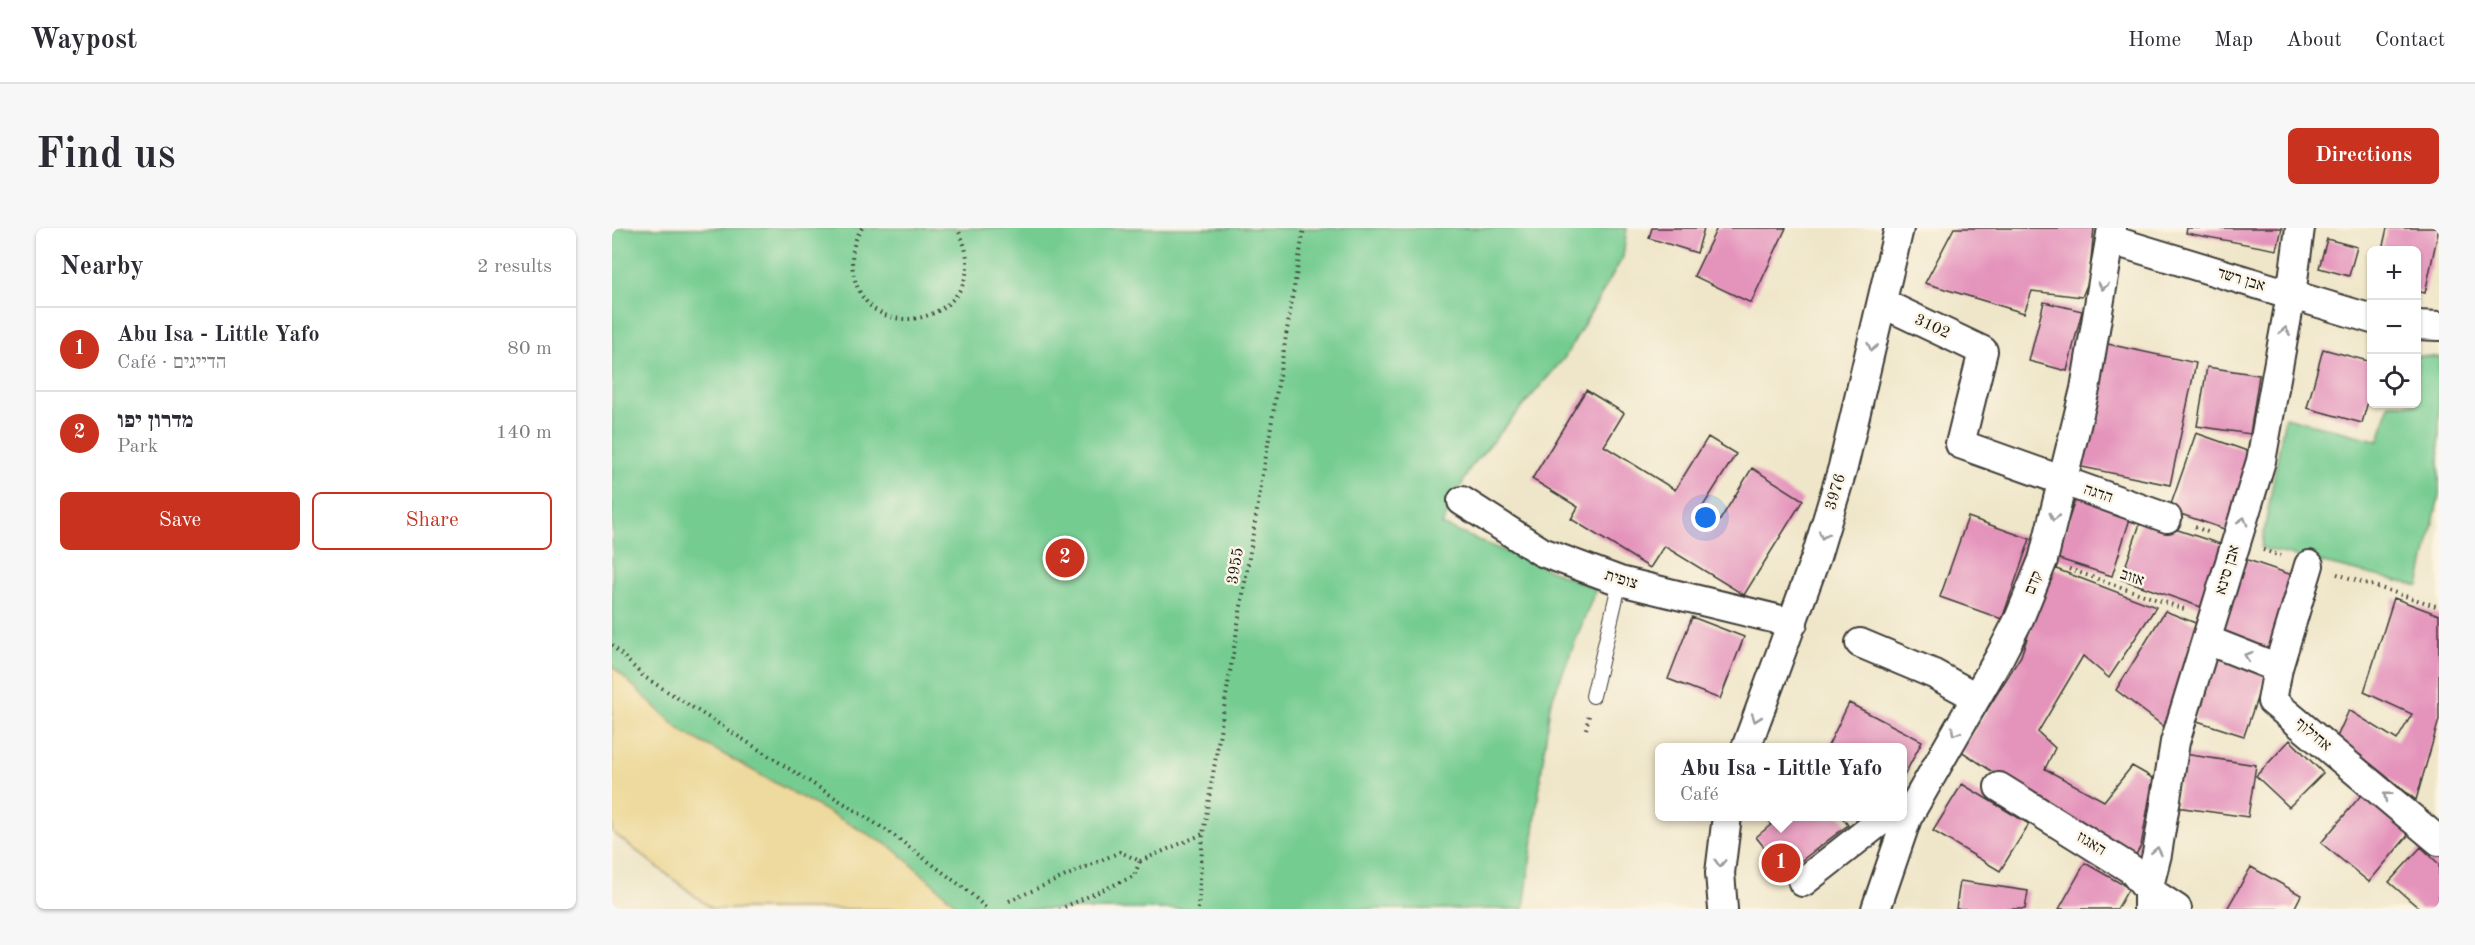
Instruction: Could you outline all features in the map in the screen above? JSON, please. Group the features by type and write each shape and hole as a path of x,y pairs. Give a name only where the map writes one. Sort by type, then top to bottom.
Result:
{"street":[{"name":"3976","path":"1747,743 1816,557 1843,467 1899,228"},
{"name":"אבן סינא","path":"2148,900 2175,742 2261,461 2291,295 2300,228"},
{"name":"אבן רשד","path":"2111,234 2291,295 2367,317"},
{"name":"קדם","path":"1907,803 1976,697 2019,619 2043,560 2085,389 2111,234"},
{"name":"3102","path":"1882,303 1983,351 1960,444"},
{"path":"2421,325 2439,326"},
{"name":"הדגה","path":"1960,444 2167,518"},
{"name":"צופית","path":"1462,501 1542,552 1620,581 1793,623"},
{"path":"2210,630 2278,668 2309,565"},
{"path":"1860,643 1934,674 1976,697"},
{"name":"אחילוף","path":"2278,668 2272,701 2437,827"},
{"name":"האגוז","path":"1999,787 2131,869 2148,900 2177,909"},
{"path":"1723,909 1719,873 1725,821"},
{"path":"1803,882 1892,821"},
{"name":"קדם","path":"1876,909 1897,821"}],"lane":[{"path":"1593,696 1620,581"}],"path":[{"path":"862,228 853,248 851,266 855,285 866,300 880,312 898,319 918,320 936,314 952,302 963,285 968,266 966,246 957,228"},
{"name":"3955","path":"1198,909 1203,834 1304,228"},
{"path":"2167,518 2236,542"},
{"name":"אזוב","path":"2043,560 2210,630"},
{"path":"612,645 643,676 889,832 968,891 987,909"},
{"path":"1060,909 1134,876 1140,861 1203,834"},
{"path":"1010,901 1120,852 1140,861"}],"green space":[{"path":"612,228 1627,228 1623,257 1565,357 1470,468 1442,525 1596,589 1550,705 1524,909 961,909 893,848 681,731 612,666"},
{"path":"2421,356 2439,357 2439,496 2419,586 2261,548 2285,417 2379,441 2388,408 2421,408"}],"sand":[{"path":"612,666 681,731 893,848 961,909 712,909 612,832"}],"building":[{"path":"1652,228 1704,228 1697,253 1649,238"},
{"path":"1717,228 1786,228 1751,303 1694,276"},
{"path":"1954,228 2094,228 2089,280 2082,297 2032,291 2024,313 1925,283"},
{"path":"2187,228 2282,228 2277,250 2186,233"},
{"path":"2387,228 2439,228 2425,293 2421,292 2421,246 2383,246"},
{"path":"2327,239 2357,247 2349,276 2319,268"},
{"path":"2044,302 2082,311 2067,371 2029,361"},
{"path":"2103,343 2196,363 2170,485 2077,466"},
{"path":"2323,349 2367,361 2367,405 2362,423 2307,408"},
{"path":"2207,367 2259,375 2250,434 2197,426"},
{"path":"1586,390 1624,413 1604,446 1675,490 1708,437 1736,454 1698,514 1717,525 1752,468 1803,500 1744,595 1664,546 1650,568 1571,519 1578,507 1532,479"},
{"path":"2196,433 2253,453 2227,530 2169,510"},
{"path":"2078,491 2133,509 2112,576 2056,558"},
{"path":"1968,517 2030,539 2002,619 1940,597"},
{"path":"2142,518 2226,546 2204,608 2121,579"},
{"path":"2242,558 2298,577 2272,653 2216,634"},
{"path":"2051,567 2156,607 2109,678 2083,656 2038,732 2055,748 2045,769 2104,801 2132,766 2153,778 2141,846 2131,863 1961,751 2021,656"},
{"path":"2394,598 2439,615 2439,720 2416,800 2337,737 2349,710 2397,740 2412,714 2364,692"},
{"path":"2165,611 2198,624 2166,728 2116,690"},
{"path":"1692,617 1744,637 1720,699 1668,679"},
{"path":"2215,658 2265,675 2244,736 2194,720"},
{"path":"1849,703 1922,741 1907,770 1907,743 1829,743"},
{"path":"2290,740 2323,773 2289,807 2256,776"},
{"path":"2184,754 2256,765 2248,817 2176,807"},
{"path":"1962,784 2029,824 2000,871 1933,831"},
{"path":"2362,794 2410,833 2369,882 2321,843"},
{"path":"1770,821 1845,821 1848,825 1785,873 1756,837 1772,824"},
{"path":"2421,847 2439,864 2439,909 2420,909 2389,882"},
{"path":"2085,863 2129,888 2117,909 2059,909"},
{"path":"2251,867 2301,895 2294,909 2227,909"},
{"path":"1960,881 2028,891 2025,909 1956,909"}],"place":[{"name":"מדרון יפו","path":"1065,558"},
{"name":"Abu Isa - Little Yafo","path":"1781,863"}]}
